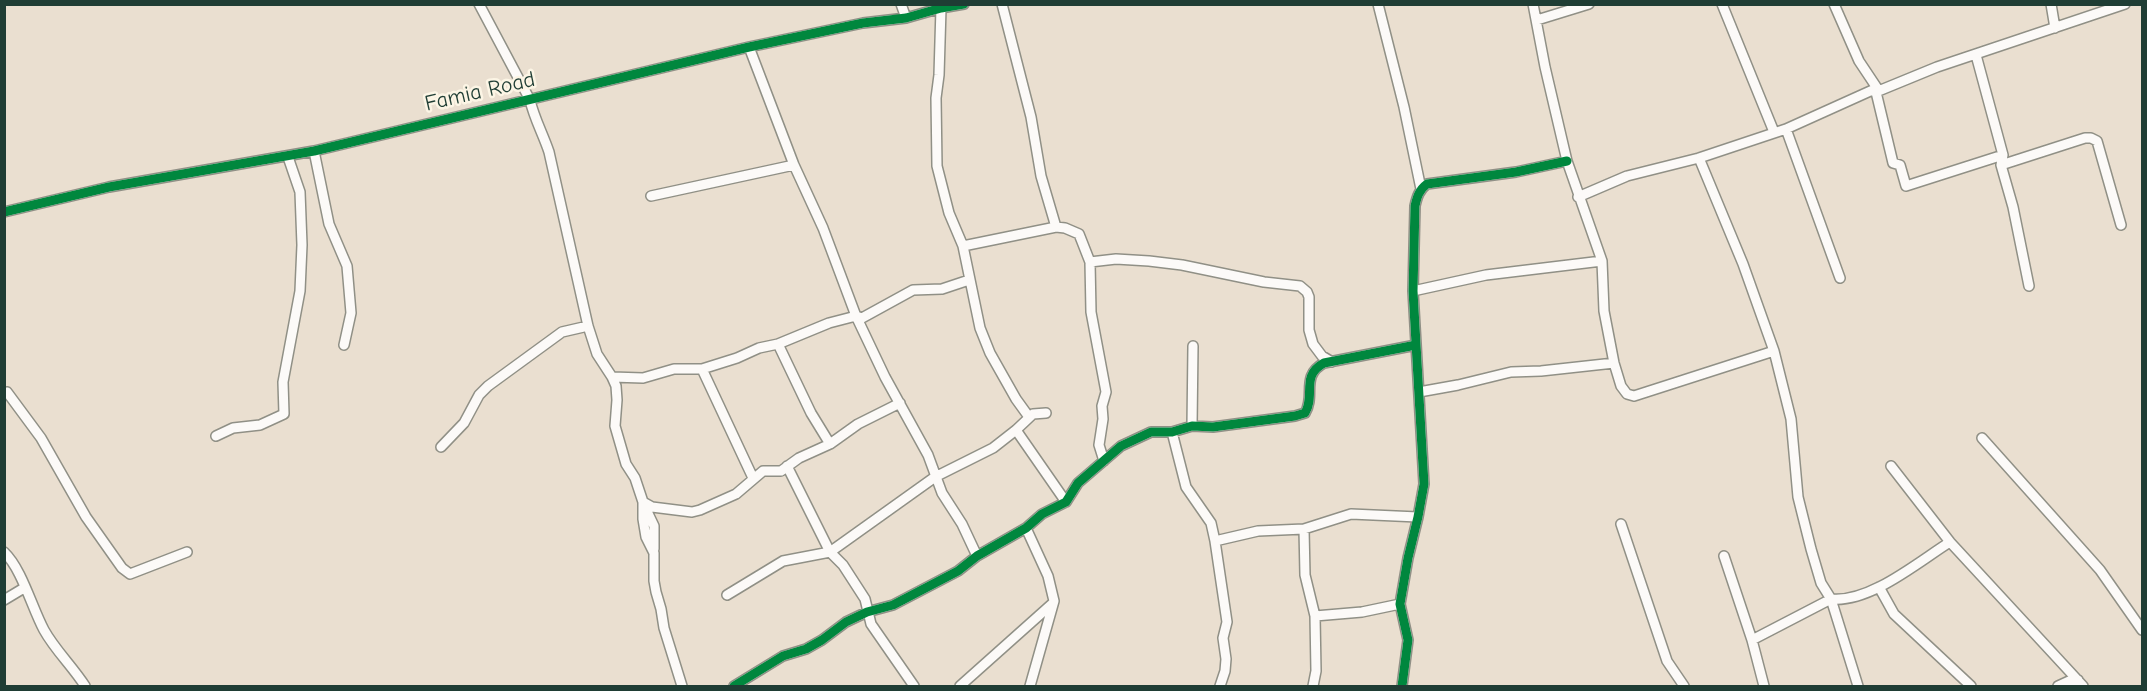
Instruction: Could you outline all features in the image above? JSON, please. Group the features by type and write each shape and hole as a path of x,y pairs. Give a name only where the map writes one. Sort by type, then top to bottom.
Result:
{"street":[{"path":"479,4 530,100 533,115 549,152 588,326 597,354 612,377 617,400 615,426 626,464 635,478 654,526 654,581 664,628 682,687"},
{"path":"901,4 906,18"},
{"name":"Famia Road","path":"4,212 109,187 314,152 749,47 863,23 906,18 964,4"},
{"path":"1002,4 1031,117 1041,176 1056,227"},
{"path":"1378,4 1416,158 1421,189"},
{"path":"1533,4 1567,161 1602,261 1604,311 1621,386 1627,394 1634,396 1774,351"},
{"path":"1537,20 1589,4"},
{"path":"1722,4 1774,132"},
{"path":"1834,4 1859,61 1877,90 1893,163 1900,165 1906,186 2091,138 2097,141 2121,225"},
{"path":"2052,4 2055,28"},
{"path":"1578,197 1627,176 1699,158 1786,129 1877,90 2125,4"},
{"path":"941,8 936,98 937,166 949,213 963,246 980,328 990,353 1029,417"},
{"path":"749,47 794,165 823,228 856,316 885,377 928,455 942,493 962,524 977,556"},
{"path":"1976,55 2013,207 2029,286"},
{"path":"1786,129 1840,278"},
{"path":"314,152 329,224 346,266 351,313 344,345"},
{"path":"216,436 233,428 260,424 284,414 283,382 300,291 302,245 300,192 288,157"},
{"path":"1699,158 1743,264 1774,351 1791,419 1798,497 1821,582 1831,599 1858,686"},
{"path":"1402,687 1408,640 1400,604 1424,484 1413,291 1414,206 1421,189 1426,184 1516,172 1567,161"},
{"path":"651,196 794,165"},
{"path":"963,246 1056,227 1079,234 1090,262 1090,312 1106,392 1102,406 1100,445 1104,461"},
{"path":"1090,262 1116,259 1149,261 1182,265 1264,282 1300,286 1309,297 1309,330 1313,344 1322,356 1332,362"},
{"path":"1413,291 1486,275 1602,261"},
{"path":"612,377 642,378 674,369 702,369 759,348 778,344 830,323 856,316 862,318 913,290 942,289 969,280"},
{"path":"441,447 464,423 479,395 488,386 562,332 588,326"},
{"path":"778,344 830,444"},
{"path":"734,687 783,656 806,649 846,622 867,612 893,604 958,571 977,556 1026,528 1042,514 1066,502 1078,483 1121,446 1151,432 1172,432 1192,426 1213,428 1305,413 1308,408 1312,373 1317,367 1416,345"},
{"path":"1192,426 1193,346"},
{"path":"1419,392 1458,386 1511,372 1614,363"},
{"path":"702,369 753,478"},
{"path":"5,390 41,438 86,517 122,568 130,574 187,552"},
{"path":"643,502 652,507 692,512 700,510 736,494 763,471 781,471 800,458 830,444 858,424 900,403"},
{"path":"727,595 783,561 830,552 936,477 993,448 1033,414 1046,413"},
{"path":"1016,430 1066,502"},
{"path":"1172,432 1186,487 1211,523 1215,541 1227,622 1223,638 1225,671 1220,687"},
{"path":"1982,438 2100,570 2142,630"},
{"path":"787,466 830,552 843,565 866,599 871,624 914,687"},
{"path":"1891,466 1950,542 2080,683"},
{"path":"1215,541 1258,531 1304,529 1351,514 1418,517"},
{"path":"1621,524 1666,661 1684,687"},
{"path":"1026,528 1048,576 1054,601 1030,687"},
{"path":"1304,529 1305,575 1315,616 1316,671 1313,687"},
{"path":"1752,640 1831,599 1843,600 1879,587 1950,542"},
{"path":"4,552 9,557 44,630 85,687"},
{"path":"1724,556 1752,640 1764,687"},
{"path":"1879,587 1894,614 1971,687"},
{"path":"4,600 24,588"},
{"path":"960,687 1054,601"},
{"path":"1315,616 1362,612 1400,604"},
{"path":"2058,687 2069,681 2080,683"}],"cycle path":[{"path":"4,212 109,187 314,151 749,47 863,23 906,18 964,4"},
{"path":"1402,686 1408,640 1400,604 1424,484 1413,291 1415,206 1420,191 1427,184 1516,172 1567,161"},
{"path":"734,686 783,656 806,649 822,640 846,622 867,612 893,605 958,571 977,556 1026,528 1042,514 1066,502 1078,483 1121,446 1151,432 1172,432 1192,426 1213,427 1305,413 1312,374 1324,363 1416,345"}]}
